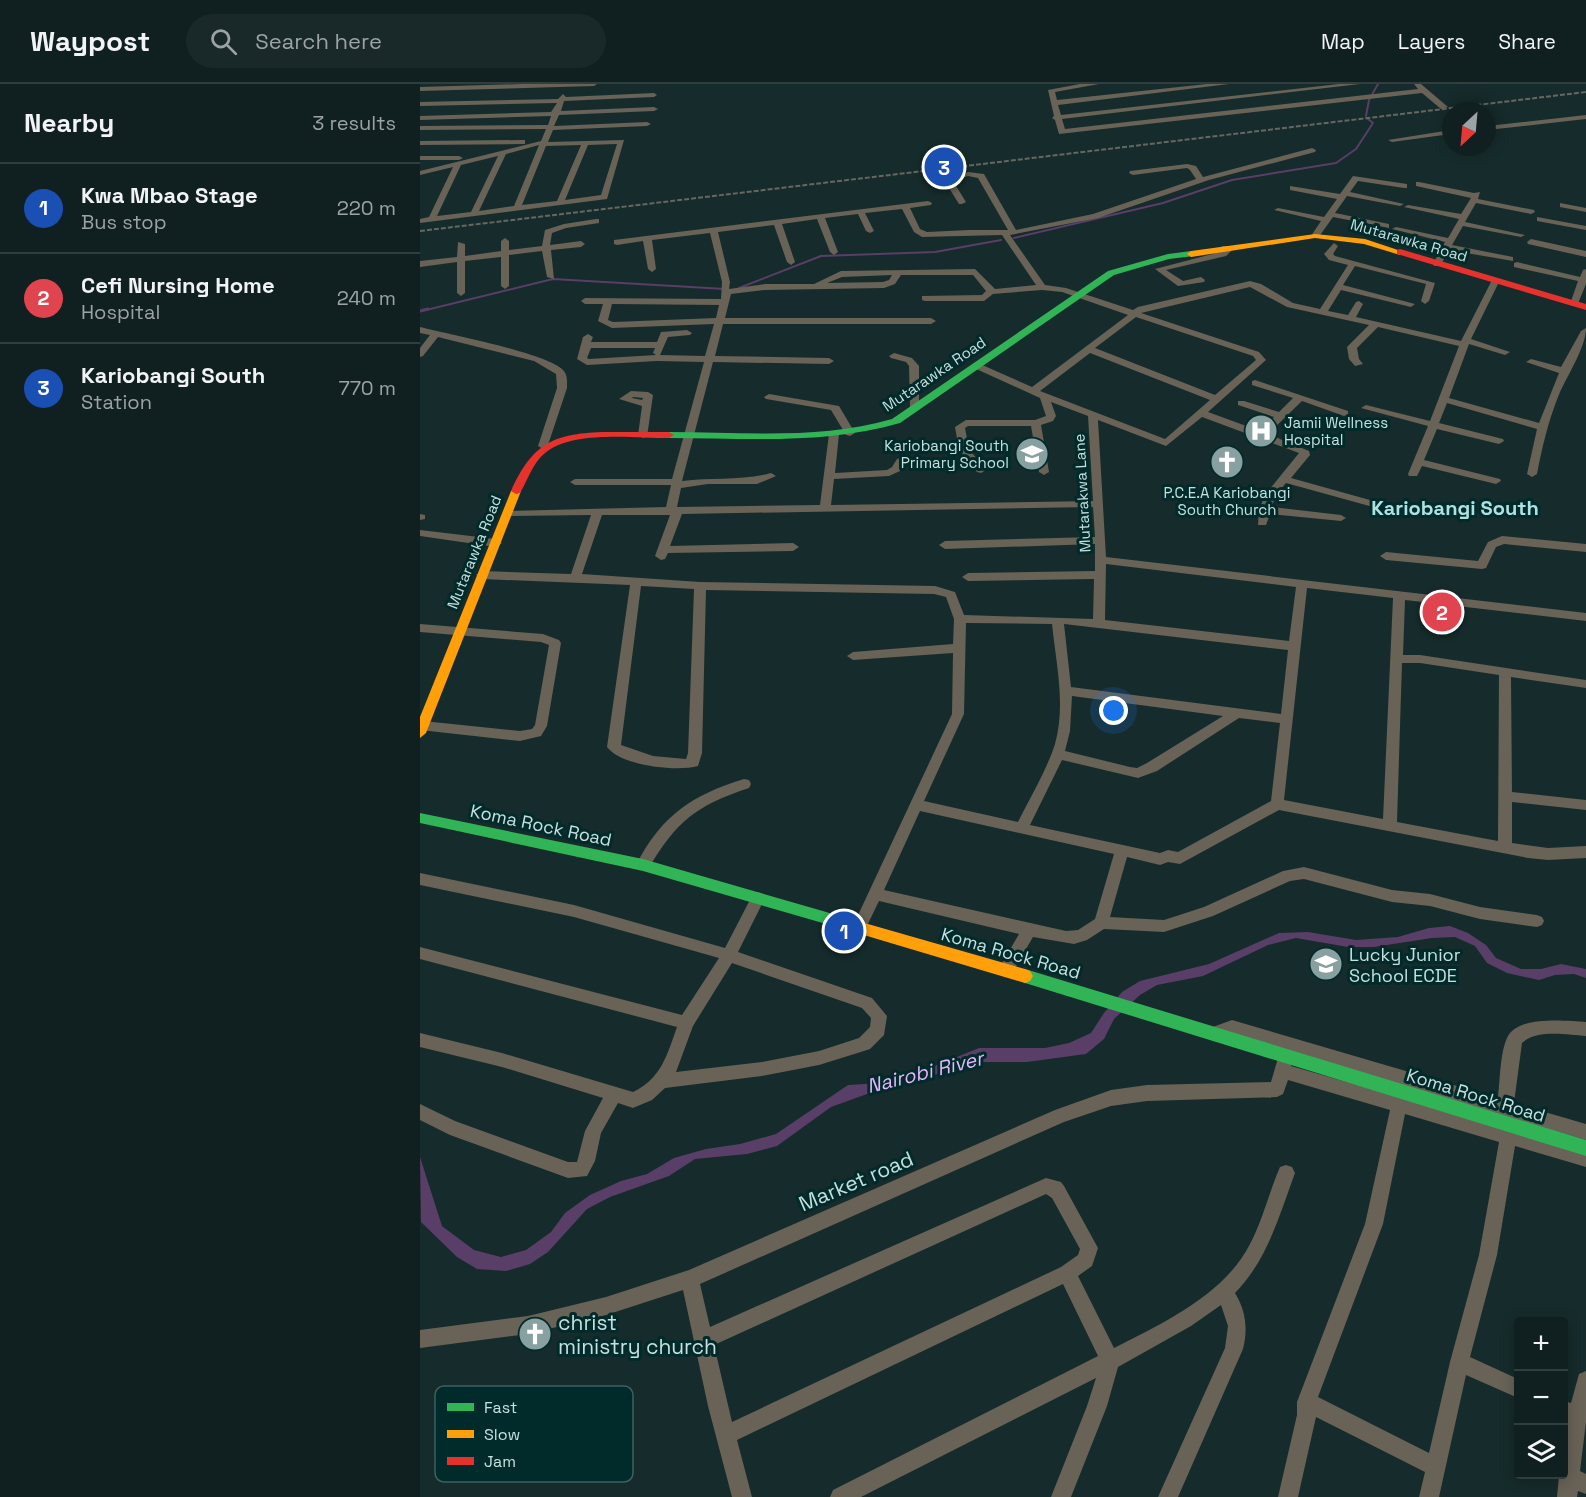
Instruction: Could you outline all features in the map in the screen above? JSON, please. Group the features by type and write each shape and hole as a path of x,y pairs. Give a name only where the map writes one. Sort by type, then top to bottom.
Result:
{"street":[{"path":"420,89 594,84"},
{"path":"1096,84 1053,89 1050,92 1060,129 1068,133 1423,91"},
{"path":"1218,84 1248,112"},
{"path":"1053,103 1226,84"},
{"path":"1056,118 1357,84"},
{"path":"1417,84 1442,105"},
{"path":"517,208 566,85"},
{"path":"420,104 654,95"},
{"path":"420,118 654,109"},
{"path":"1496,127 1586,117"},
{"path":"420,128 549,128 646,124"},
{"path":"1392,140 1442,133"},
{"path":"560,203 586,142"},
{"path":"420,143 586,142 622,144 605,196 598,200 420,221"},
{"path":"420,173 542,143"},
{"path":"905,206 922,234 969,232 1009,234 1102,214 1201,180 1312,150"},
{"path":"474,214 483,190 488,186 503,153"},
{"path":"420,159 453,158 470,161"},
{"path":"432,219 459,164"},
{"path":"1133,173 1187,166 1193,168 1201,180"},
{"path":"962,201 948,180 968,174 981,176 1009,234 1042,287"},
{"path":"1315,236 1356,178 1404,186"},
{"path":"1419,184 1531,212"},
{"path":"1293,188 1404,205 1521,235"},
{"path":"1437,264 1475,197"},
{"path":"617,242 928,203"},
{"path":"1563,205 1586,210"},
{"path":"1278,210 1386,226"},
{"path":"860,211 870,231"},
{"path":"820,216 834,252"},
{"path":"1540,219 1586,228"},
{"path":"551,277 546,247 550,230 596,221"},
{"path":"777,221 792,262"},
{"path":"713,229 726,282 724,289 726,297 676,483 674,512 662,554 793,547"},
{"path":"1396,229 1514,262 1584,276 1580,306"},
{"name":"Mutarawka Road","path":"421,730 482,575 510,513 521,479 535,454 543,446 574,435 834,434 850,433 890,424 1111,273 1131,265 1225,248 1315,236 1365,242 1580,306"},
{"path":"647,238 652,269"},
{"path":"505,241 505,286"},
{"path":"1531,242 1586,254"},
{"path":"460,244 461,293"},
{"path":"420,264 506,251 581,244"},
{"path":"1334,246 1328,256 1427,281 1432,285 1425,302"},
{"path":"1201,280 1181,284 1159,269 1223,254 1226,253 1225,248"},
{"path":"1322,313 1353,263"},
{"path":"585,301 608,303 726,297 765,287 884,285 892,282 897,272 973,271 991,291 998,293 1042,287 1063,290 1136,315 1152,318 1261,358 1166,443 1093,416"},
{"path":"1413,474 1436,425 1443,399 1465,342 1495,282"},
{"path":"1033,391 1141,309 1250,284 1258,286 1284,303 1374,326 1465,342 1505,352"},
{"path":"1339,287 1411,303"},
{"path":"925,298 984,298 991,291"},
{"path":"608,303 603,321 612,325 931,321"},
{"path":"1350,320 1359,304"},
{"path":"1358,364 1352,347 1374,326"},
{"path":"420,330 537,359 560,372 564,386 543,435 543,446"},
{"path":"1532,474 1541,427 1563,371 1586,331"},
{"path":"420,354 437,333"},
{"path":"657,358 664,334 687,333"},
{"path":"588,337 582,359 586,362 657,358 829,361"},
{"path":"584,350 589,345 660,345"},
{"path":"1089,349 1217,399"},
{"path":"894,356 909,360 914,366 915,408"},
{"path":"1531,363 1563,371"},
{"name":"Mutarakwa Lane","path":"977,366 1093,416 1101,540 1099,623"},
{"path":"1256,383 1344,413"},
{"path":"981,470 963,447 960,427 962,424 1036,423 1051,418 1044,396"},
{"path":"769,397 835,408 850,433"},
{"path":"1263,434 1300,397"},
{"path":"1443,399 1541,427"},
{"path":"1241,403 1282,416"},
{"path":"643,435 647,404"},
{"path":"1366,408 1499,441"},
{"path":"1199,412 1302,449 1305,453 1270,495 1262,523"},
{"path":"1036,423 1044,472"},
{"path":"825,509 834,434"},
{"path":"829,476 889,473 896,470 901,461"},
{"path":"1419,462 1496,481"},
{"path":"575,482 757,481 771,476"},
{"path":"1282,479 1373,504"},
{"path":"510,513 1097,504"},
{"path":"1264,510 1341,518"},
{"path":"575,579 597,513"},
{"path":"420,533 496,543"},
{"path":"945,545 1101,540"},
{"path":"1386,556 1482,565 1492,545 1502,540 1586,548"},
{"path":"1101,560 1586,617"},
{"path":"482,575 700,586 941,591 954,598 960,619 958,714 918,805 873,894 859,928"},
{"path":"969,577 1101,575"},
{"path":"636,583 614,747 626,754 682,766 693,762 695,753 700,586"},
{"path":"1277,804 1284,720 1302,584"},
{"path":"1390,825 1399,595"},
{"path":"960,619 1099,623 1293,646"},
{"path":"1021,829 1056,754 1064,730 1065,691 1057,620"},
{"path":"420,628 554,641 541,726 530,736 421,730"},
{"path":"853,656 959,648"},
{"path":"1398,659 1420,658 1586,684"},
{"path":"1505,671 1505,848"},
{"path":"1065,691 1284,720"},
{"path":"1056,754 1138,773 1152,767 1237,714"},
{"path":"643,865 660,836 677,815 696,802 744,784"},
{"path":"1505,796 1586,805"},
{"path":"918,805 1160,859 1168,856 1180,858 1277,804 1505,848 1548,854 1586,852"},
{"name":"Koma Rock Road","path":"420,818 643,865 1165,1017 1216,1033 1284,1064 1586,1148"},
{"path":"873,894 1029,930 1070,938 1085,936 1101,923 1122,850"},
{"path":"1101,923 1164,926 1208,912 1288,875 1304,873 1392,896 1430,900 1480,913 1537,921"},
{"path":"420,879 574,911 729,955 867,1003 879,1016 878,1030 864,1044 819,1058 762,1069 665,1080"},
{"path":"420,1040 502,1060 633,1100 651,1093 665,1080 686,1023 729,955 758,898"},
{"path":"1006,970 1029,930"},
{"path":"420,953 686,1023"},
{"path":"1216,1033 1226,1028 1238,1028 1586,1132"},
{"path":"1505,1108 1514,1040 1518,1035 1532,1029 1586,1029"},
{"path":"1284,1064 1399,1105 1586,1159"},
{"name":"Market road","path":"420,1339 528,1325 606,1306 690,1279 1084,1106 1111,1098 1147,1093 1272,1090 1279,1087 1284,1064"},
{"path":"420,1112 450,1127 493,1143 568,1170 580,1170 587,1161 593,1131 614,1094"},
{"path":"1288,1497 1307,1415 1307,1402 1374,1224 1399,1105"},
{"path":"1429,1497 1459,1362 1488,1255 1509,1135"},
{"path":"840,1497 1110,1360 1175,1325 1223,1292 1243,1272 1257,1247 1286,1173"},
{"path":"703,1340 1046,1186 1058,1191 1089,1248 1086,1260 1067,1273 725,1435"},
{"path":"1061,1497 1097,1406 1110,1360 1067,1273"},
{"path":"690,1279 725,1435 742,1497"},
{"path":"1168,1497 1236,1341 1235,1310 1223,1292"},
{"path":"1459,1362 1514,1387"},
{"path":"1567,1497 1578,1480 1570,1413 1586,1381"},
{"path":"1307,1402 1435,1467"}],"water":[{"name":"Nairobi River","path":"1450,926 1468,933 1486,945 1496,958 1521,969 1541,969 1561,964 1586,969 1586,978 1574,974 1555,975 1539,980 1507,973 1487,963 1475,946 1455,937 1432,938 1374,947 1348,947 1296,938 1268,945 1203,976 1157,985 1140,995 1114,1019 1104,1039 1086,1054 1027,1062 980,1062 948,1072 903,1081 831,1107 777,1146 747,1154 695,1159 669,1176 610,1197 587,1209 548,1252 530,1264 506,1271 477,1269 457,1257 421,1222 420,1157 442,1226 474,1250 501,1257 526,1250 551,1232 565,1213 590,1195 621,1181 647,1174 674,1158 776,1134 848,1085 880,1083 917,1073 979,1048 1045,1048 1069,1043 1091,1033 1122,992 1140,981 1209,964 1279,933 1308,932 1356,940 1398,937 1429,928"}],"waterway":[{"path":"1366,116 1369,100 1378,84"},
{"path":"1014,238 1163,203 1232,180 1336,163 1356,149 1373,123 1368,119"},
{"path":"739,288 821,256 935,252 1001,240"},
{"path":"422,311 553,279 725,289"},
{"path":"420,311 428,309"}],"railway":[{"path":"420,231 1586,92"}],"traffic: fast":[{"path":"669,435 815,435 844,433 896,421 1111,273 1168,257 1191,254"},
{"path":"420,818 643,865 847,924"},
{"path":"1025,976 1586,1148"}],"traffic: slow":[{"path":"1191,254 1315,236 1365,242 1400,252"},
{"path":"420,733 516,491"},
{"path":"847,924 1025,976"}],"traffic: jam":[{"path":"1400,252 1586,307"},
{"path":"516,491 540,452 562,440 590,435 669,435"}],"place":[{"name":"Kariobangi South","path":"944,167"},
{"name":"Jamii Wellness Hospital","path":"1261,431"},
{"name":"Kariobangi South Primary School","path":"1032,454"},
{"name":"P.C.E.A Kariobangi South Church","path":"1227,462"},
{"name":"Cefi Nursing Home","path":"1442,612"},
{"name":"Kwa Mbao Stage","path":"844,931"},
{"name":"Lucky Junior School ECDE","path":"1326,964"},
{"name":"christ ministry church","path":"535,1334"}],"district":[{"name":"Kariobangi South","path":"1455,508"}]}
